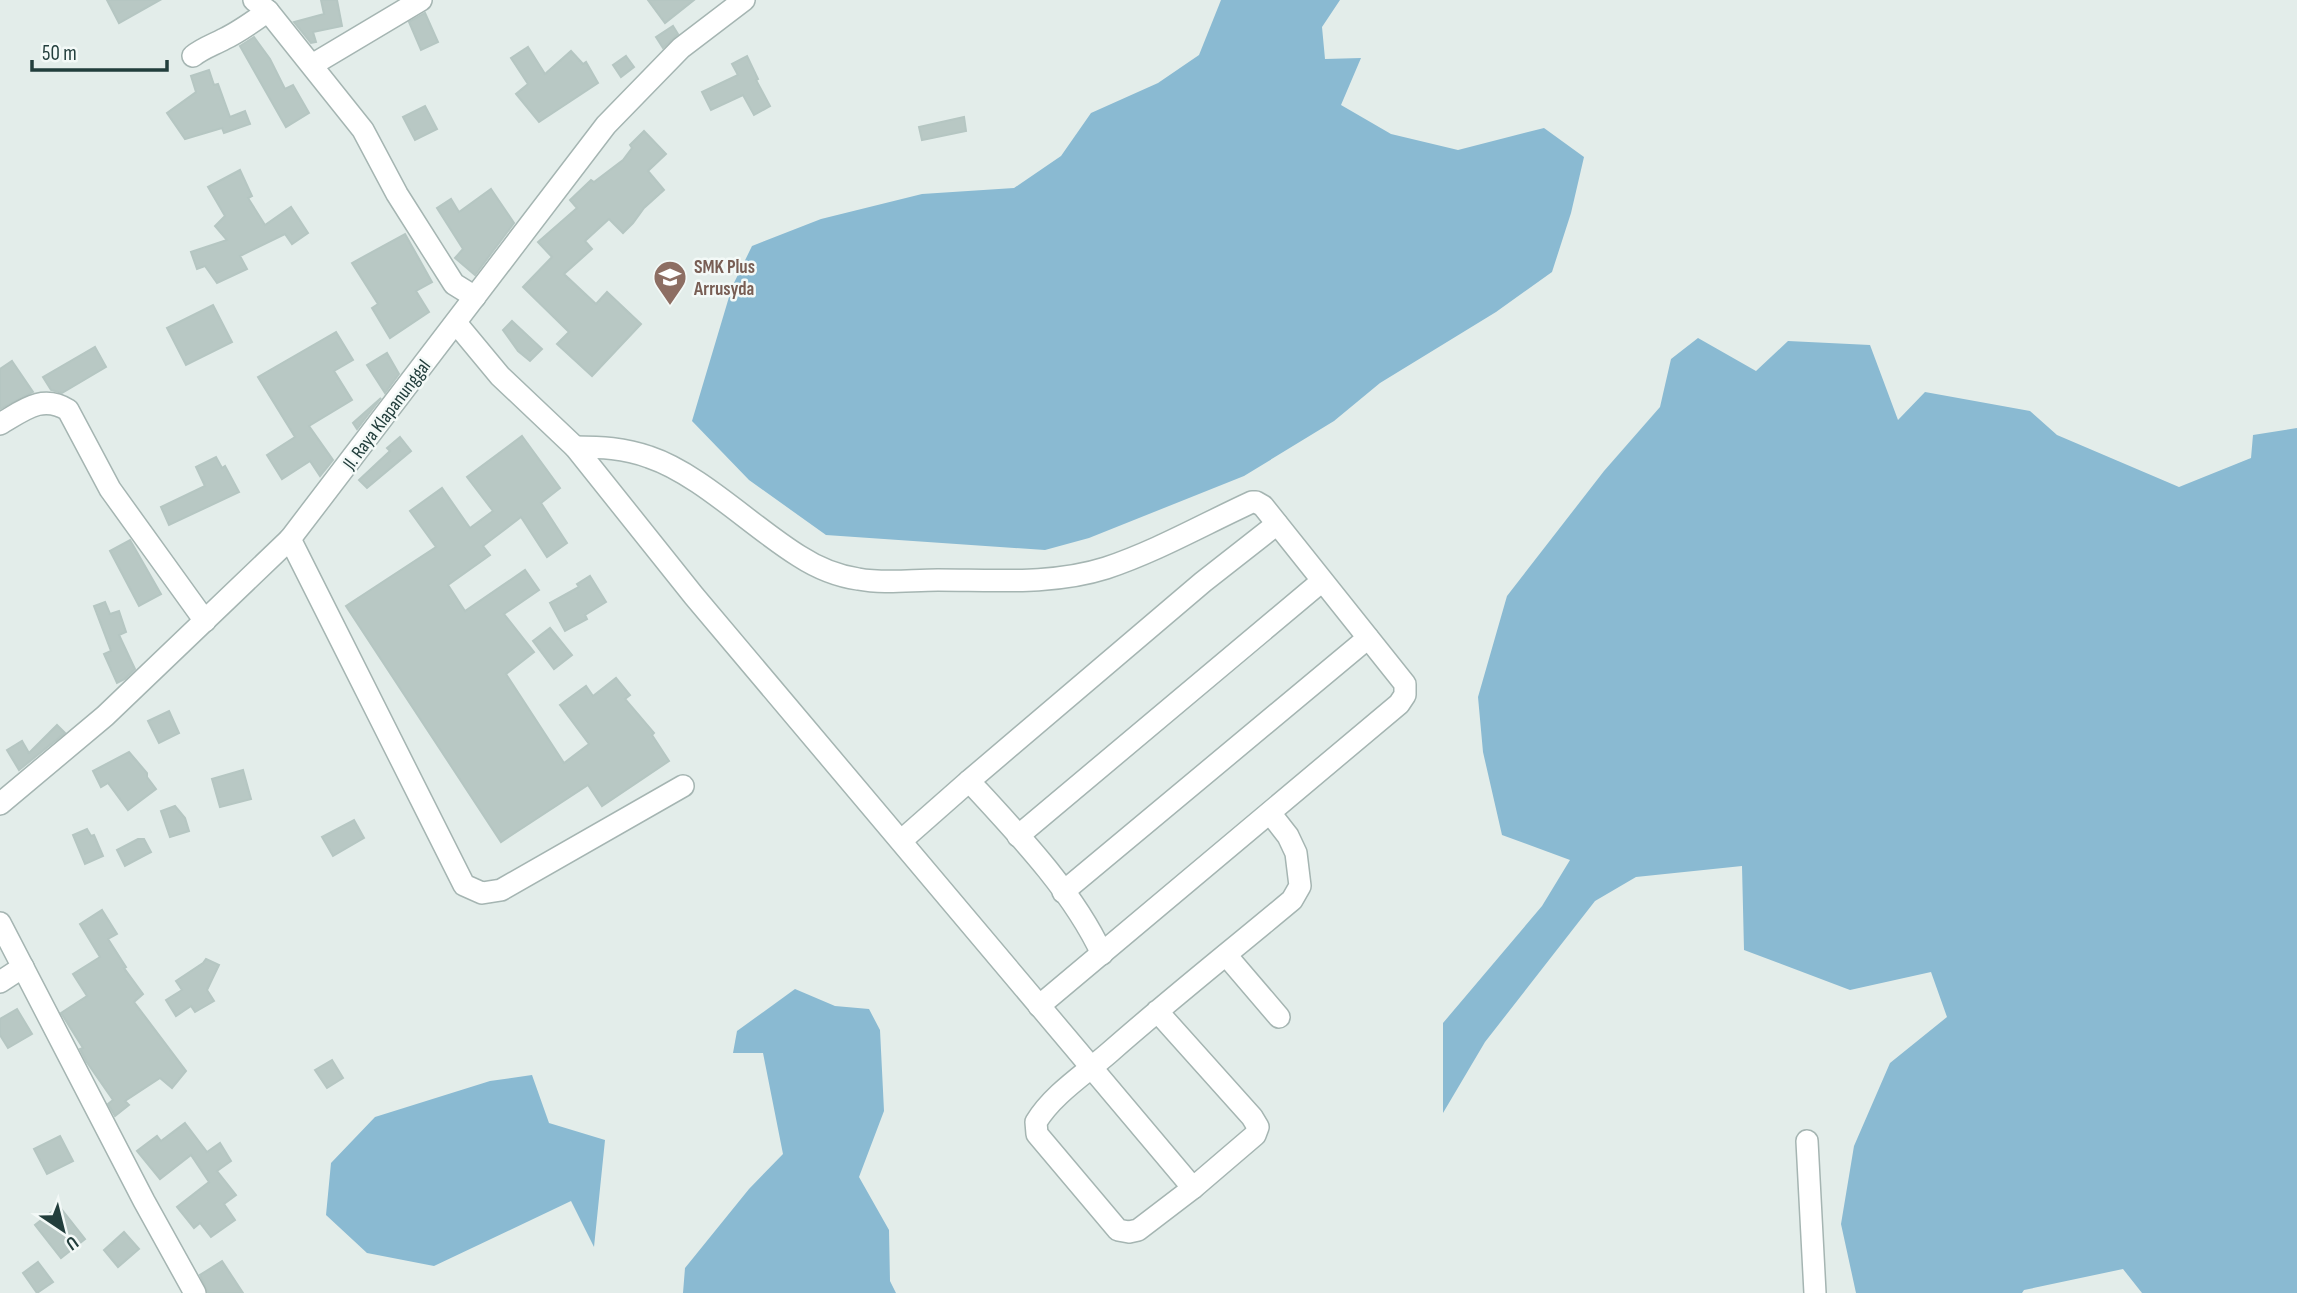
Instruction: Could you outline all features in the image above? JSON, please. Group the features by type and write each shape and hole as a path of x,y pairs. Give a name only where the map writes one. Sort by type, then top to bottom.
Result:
{"street":[{"path":"312,65 421,0"},
{"name":"Jl. Raya Klapanunggal","path":"0,804 105,716 290,539 607,125 681,48 744,0"},
{"path":"193,56 246,27 261,5 363,130 397,194 454,284 475,297"},
{"path":"456,323 500,376 575,447 694,596 1193,1188"},
{"path":"0,424 32,406 45,402 57,403 68,410 110,489 205,621"},
{"path":"575,447 610,447 651,457 694,481 799,556 821,567 857,579 880,581 1018,579 1072,575 1139,556 1252,502 1263,506 1405,684 1405,695 1399,704 1039,1006"},
{"path":"902,840 1203,582 1277,524"},
{"path":"290,539 464,885 482,893 502,890 683,786"},
{"path":"1018,836 1322,581"},
{"path":"1063,892 1368,638"},
{"path":"969,781 1079,911 1102,954"},
{"path":"1157,1011 1258,1127 1255,1135 1193,1188 1138,1230 1129,1232 1118,1230 1037,1134 1036,1122 1041,1114 1157,1011 1292,900 1300,886 1296,853 1288,836 1270,813"},
{"path":"0,923 144,1201 195,1293"},
{"path":"1226,955 1279,1017"},
{"path":"0,982 23,967"},
{"path":"1807,1141 1815,1293"}],"water":[{"path":"1221,0 1340,0 1322,27 1325,59 1361,58 1341,105 1391,134 1458,150 1544,128 1584,157 1571,213 1552,272 1496,312 1380,383 1334,421 1244,476 1089,538 1045,550 826,535 749,480 692,421 732,287 752,246 821,219 922,194 1014,188 1061,156 1091,113 1158,83 1199,55"},
{"path":"1698,338 1756,371 1788,341 1870,345 1898,420 1925,392 2030,411 2057,435 2179,487 2251,458 2253,435 2297,428 2297,1293 2142,1293 2123,1269 2024,1290 2022,1293 1856,1293 1841,1224 1854,1146 1890,1063 1947,1017 1931,972 1850,990 1744,950 1742,866 1636,877 1595,901 1485,1042 1443,1113 1443,1023 1542,906 1570,860 1502,835 1483,752 1478,697 1507,596 1604,471 1660,407 1671,359"},
{"path":"795,989 835,1006 869,1009 880,1030 884,1111 859,1177 889,1230 890,1281 896,1293 683,1293 685,1268 749,1189 783,1154 763,1053 733,1053 737,1031"},
{"path":"532,1075 549,1123 605,1140 594,1247 571,1201 434,1266 367,1253 326,1215 331,1163 375,1117 490,1081"}],"building":[{"path":"107,0 160,0 119,23"},
{"path":"321,0 337,0 342,26 313,32 316,42 311,43 294,22 324,14"},
{"path":"648,0 694,0 665,23"},
{"path":"425,13 438,42 421,50 409,22"},
{"path":"673,26 678,34 663,48 656,37"},
{"path":"254,37 270,59 285,89 293,85 309,113 286,127 240,46"},
{"path":"528,47 545,74 571,51 583,64 586,62 598,83 539,122 516,94 528,84 511,58"},
{"path":"626,56 634,67 621,77 613,65"},
{"path":"747,56 770,106 754,115 743,95 711,110 702,92 738,75 732,64"},
{"path":"209,70 214,85 218,84 230,117 245,111 250,124 224,133 222,128 185,139 167,113 196,92 191,76"},
{"path":"425,106 437,129 415,140 403,117"},
{"path":"964,117 966,131 922,140 919,127"},
{"path":"644,131 666,154 648,171 664,190 623,233 609,219 585,241 592,249 564,274 596,304 607,292 641,324 592,376 557,344 569,332 523,287 552,257 538,242 577,208 570,200 591,180 594,182 623,160 632,148 630,145"},
{"path":"240,170 252,196 248,198 265,225 291,207 308,233 292,244 285,234 240,256 247,269 217,283 205,266 197,269 191,252 227,240 215,226 225,216 208,187"},
{"path":"491,189 514,223 475,275 455,258 463,249 437,208 451,199 459,212"},
{"path":"405,234 432,282 416,291 429,312 390,338 372,308 378,304 352,263"},
{"path":"213,305 232,342 186,365 167,328"},
{"path":"512,321 542,349 530,361 518,351 503,330"},
{"path":"336,332 353,360 334,371 352,400 309,426 333,460 320,476 310,461 282,479 267,455 295,437 258,377"},
{"path":"95,347 106,367 62,393 51,390 43,377"},
{"path":"387,353 399,374 385,393 367,365"},
{"path":"12,361 33,392 0,409 0,369"},
{"path":"381,398 357,429 353,423"},
{"path":"522,436 560,488 541,503 567,543 547,557 521,517 483,546 490,555 448,585 465,611 525,570 539,590 504,614 534,652 506,674 564,763 589,744 560,705 586,686 593,696 616,678 630,695 625,699 654,733 652,735 669,761 602,806 588,785 501,842 346,606 436,547 410,511 442,488 470,528 493,511 467,477"},
{"path":"400,437 411,451 367,488 359,480 390,451 387,448"},
{"path":"216,457 222,468 225,466 239,492 169,525 161,507 205,486 196,467"},
{"path":"130,540 161,594 139,606 110,551"},
{"path":"590,576 606,602 585,615 587,619 565,631 550,603 579,587 577,584"},
{"path":"105,602 110,614 119,611 126,632 119,635 135,669 117,683 104,654 111,651 94,606"},
{"path":"550,628 572,655 554,669 533,641"},
{"path":"169,711 179,733 159,743 148,721"},
{"path":"57,725 65,733 19,770 7,750 22,741 29,753"},
{"path":"129,752 147,773 156,789 128,810 108,783 101,787 93,771"},
{"path":"243,770 251,799 220,807 212,779"},
{"path":"175,806 185,818 189,831 170,837 161,811"},
{"path":"354,820 364,838 333,856 322,837"},
{"path":"87,829 91,836 94,835 103,856 85,864 73,835"},
{"path":"138,839 144,839 151,852 125,866 117,850"},
{"path":"102,910 117,934 108,939 143,994 134,1002 186,1071 172,1088 160,1078 125,1101 129,1105 115,1116 108,1104 113,1100 86,1061 80,1049 83,1048 61,1013 87,996 73,974 100,957 80,924"},
{"path":"206,959 219,965 207,990 214,1001 195,1012 191,1006 176,1016 166,1000 182,990 176,981"},
{"path":"17,1009 32,1034 8,1048 0,1035 0,1019"},
{"path":"332,1060 343,1078 327,1088 315,1070"},
{"path":"185,1123 207,1152 220,1143 231,1161 217,1171 236,1195 224,1204 235,1220 211,1237 200,1223 194,1228 177,1207 209,1182 191,1155 160,1179 137,1151 157,1136 161,1141"},
{"path":"60,1136 73,1161 47,1174 34,1149"},
{"path":"59,1206 85,1239 61,1258 35,1225"},
{"path":"124,1232 139,1249 118,1267 104,1250"},
{"path":"222,1261 243,1293 208,1293 200,1275"},
{"path":"38,1262 53,1282 37,1293 23,1273"}],"place":[{"name":"SMK Plus Arrusyda","path":"670,307"}]}
